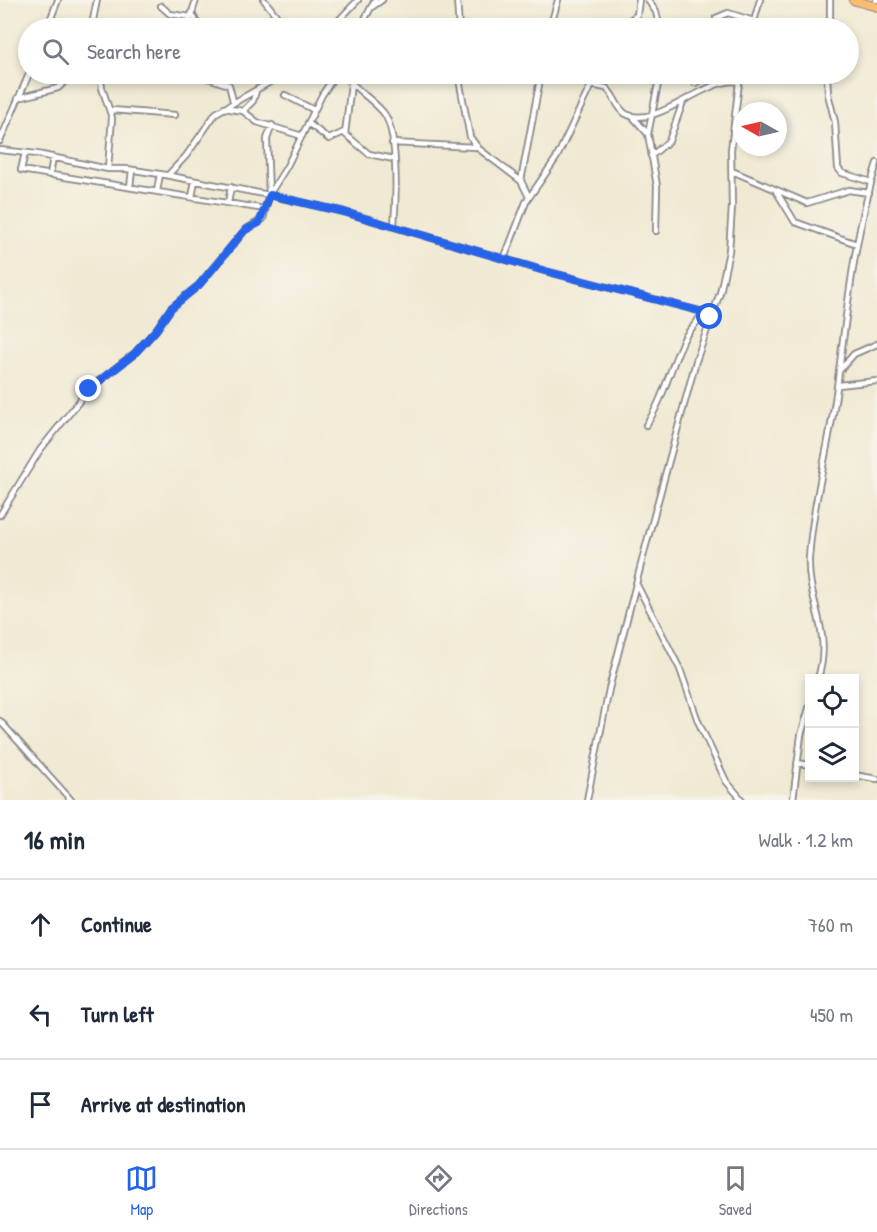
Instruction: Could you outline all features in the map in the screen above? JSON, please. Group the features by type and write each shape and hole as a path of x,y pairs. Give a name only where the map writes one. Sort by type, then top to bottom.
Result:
{"highway":[{"path":"853,0 877,7"}],"street":[{"path":"50,18 58,0"},
{"path":"93,18 97,0"},
{"path":"161,6 170,14 192,16 196,0"},
{"path":"264,0 278,18"},
{"path":"341,18 358,0"},
{"path":"366,18 375,0"},
{"path":"372,7 382,0"},
{"path":"457,0 458,18"},
{"path":"553,18 558,0"},
{"path":"632,18 637,15 639,0"},
{"path":"648,0 658,18"},
{"path":"755,18 760,0"},
{"path":"830,0 830,18"},
{"path":"716,18 728,13 744,18"},
{"path":"0,141 24,84"},
{"path":"18,98 58,88 62,84"},
{"path":"101,84 102,91 112,110 108,169"},
{"path":"227,84 233,101"},
{"path":"168,176 186,156 216,113 233,101 268,84"},
{"path":"0,515 40,450 89,389 134,354 156,330 171,308 199,285 245,230 263,219 270,195 330,84"},
{"path":"344,132 351,84"},
{"path":"351,84 383,112 391,129 394,159 394,226"},
{"path":"460,84 468,129 476,147 521,181 529,198"},
{"path":"521,181 539,84"},
{"path":"656,231 657,186 648,134 658,84"},
{"path":"695,84 698,92"},
{"path":"630,115 651,114 683,102 698,92 719,84"},
{"path":"586,800 609,689 696,361 720,293 729,251 731,150 739,84"},
{"path":"828,84 835,122 837,168 842,173 871,182"},
{"path":"504,259 529,198 557,158 591,85 606,88 622,111 630,115 648,134"},
{"path":"243,111 253,101 256,91"},
{"path":"285,95 314,110"},
{"path":"651,156 669,141 683,102"},
{"path":"223,107 243,111 257,122 302,136"},
{"path":"112,110 175,115"},
{"path":"308,123 329,139 344,132"},
{"path":"270,195 267,139 272,125"},
{"path":"344,132 369,154 394,159"},
{"path":"392,143 476,147"},
{"path":"0,150 53,157 108,169 160,174 270,195 394,226 504,259 711,314"},
{"path":"25,153 21,170 265,209"},
{"path":"50,175 53,157"},
{"path":"819,674 824,643 809,561 812,530 838,385 860,224 877,162"},
{"path":"130,187 132,170"},
{"path":"732,171 809,203 849,190 868,192"},
{"path":"157,191 160,174"},
{"path":"192,197 195,181"},
{"path":"228,202 231,187"},
{"path":"776,190 795,222 854,243"},
{"path":"255,207 259,194"},
{"path":"646,425 667,384 684,338 699,322 702,312"},
{"path":"838,372 854,354 877,345"},
{"path":"838,385 877,381"},
{"path":"637,585 680,669 697,720 726,780 742,800"},
{"path":"0,721 71,800"},
{"path":"793,800 801,735 805,722"},
{"path":"797,763 805,764"},
{"path":"859,776 877,779"}],"route":[{"path":"89,389 134,354 156,330 167,312 199,285 217,260 245,230 263,219 270,195 344,212 545,271 711,314 710,317"}]}
